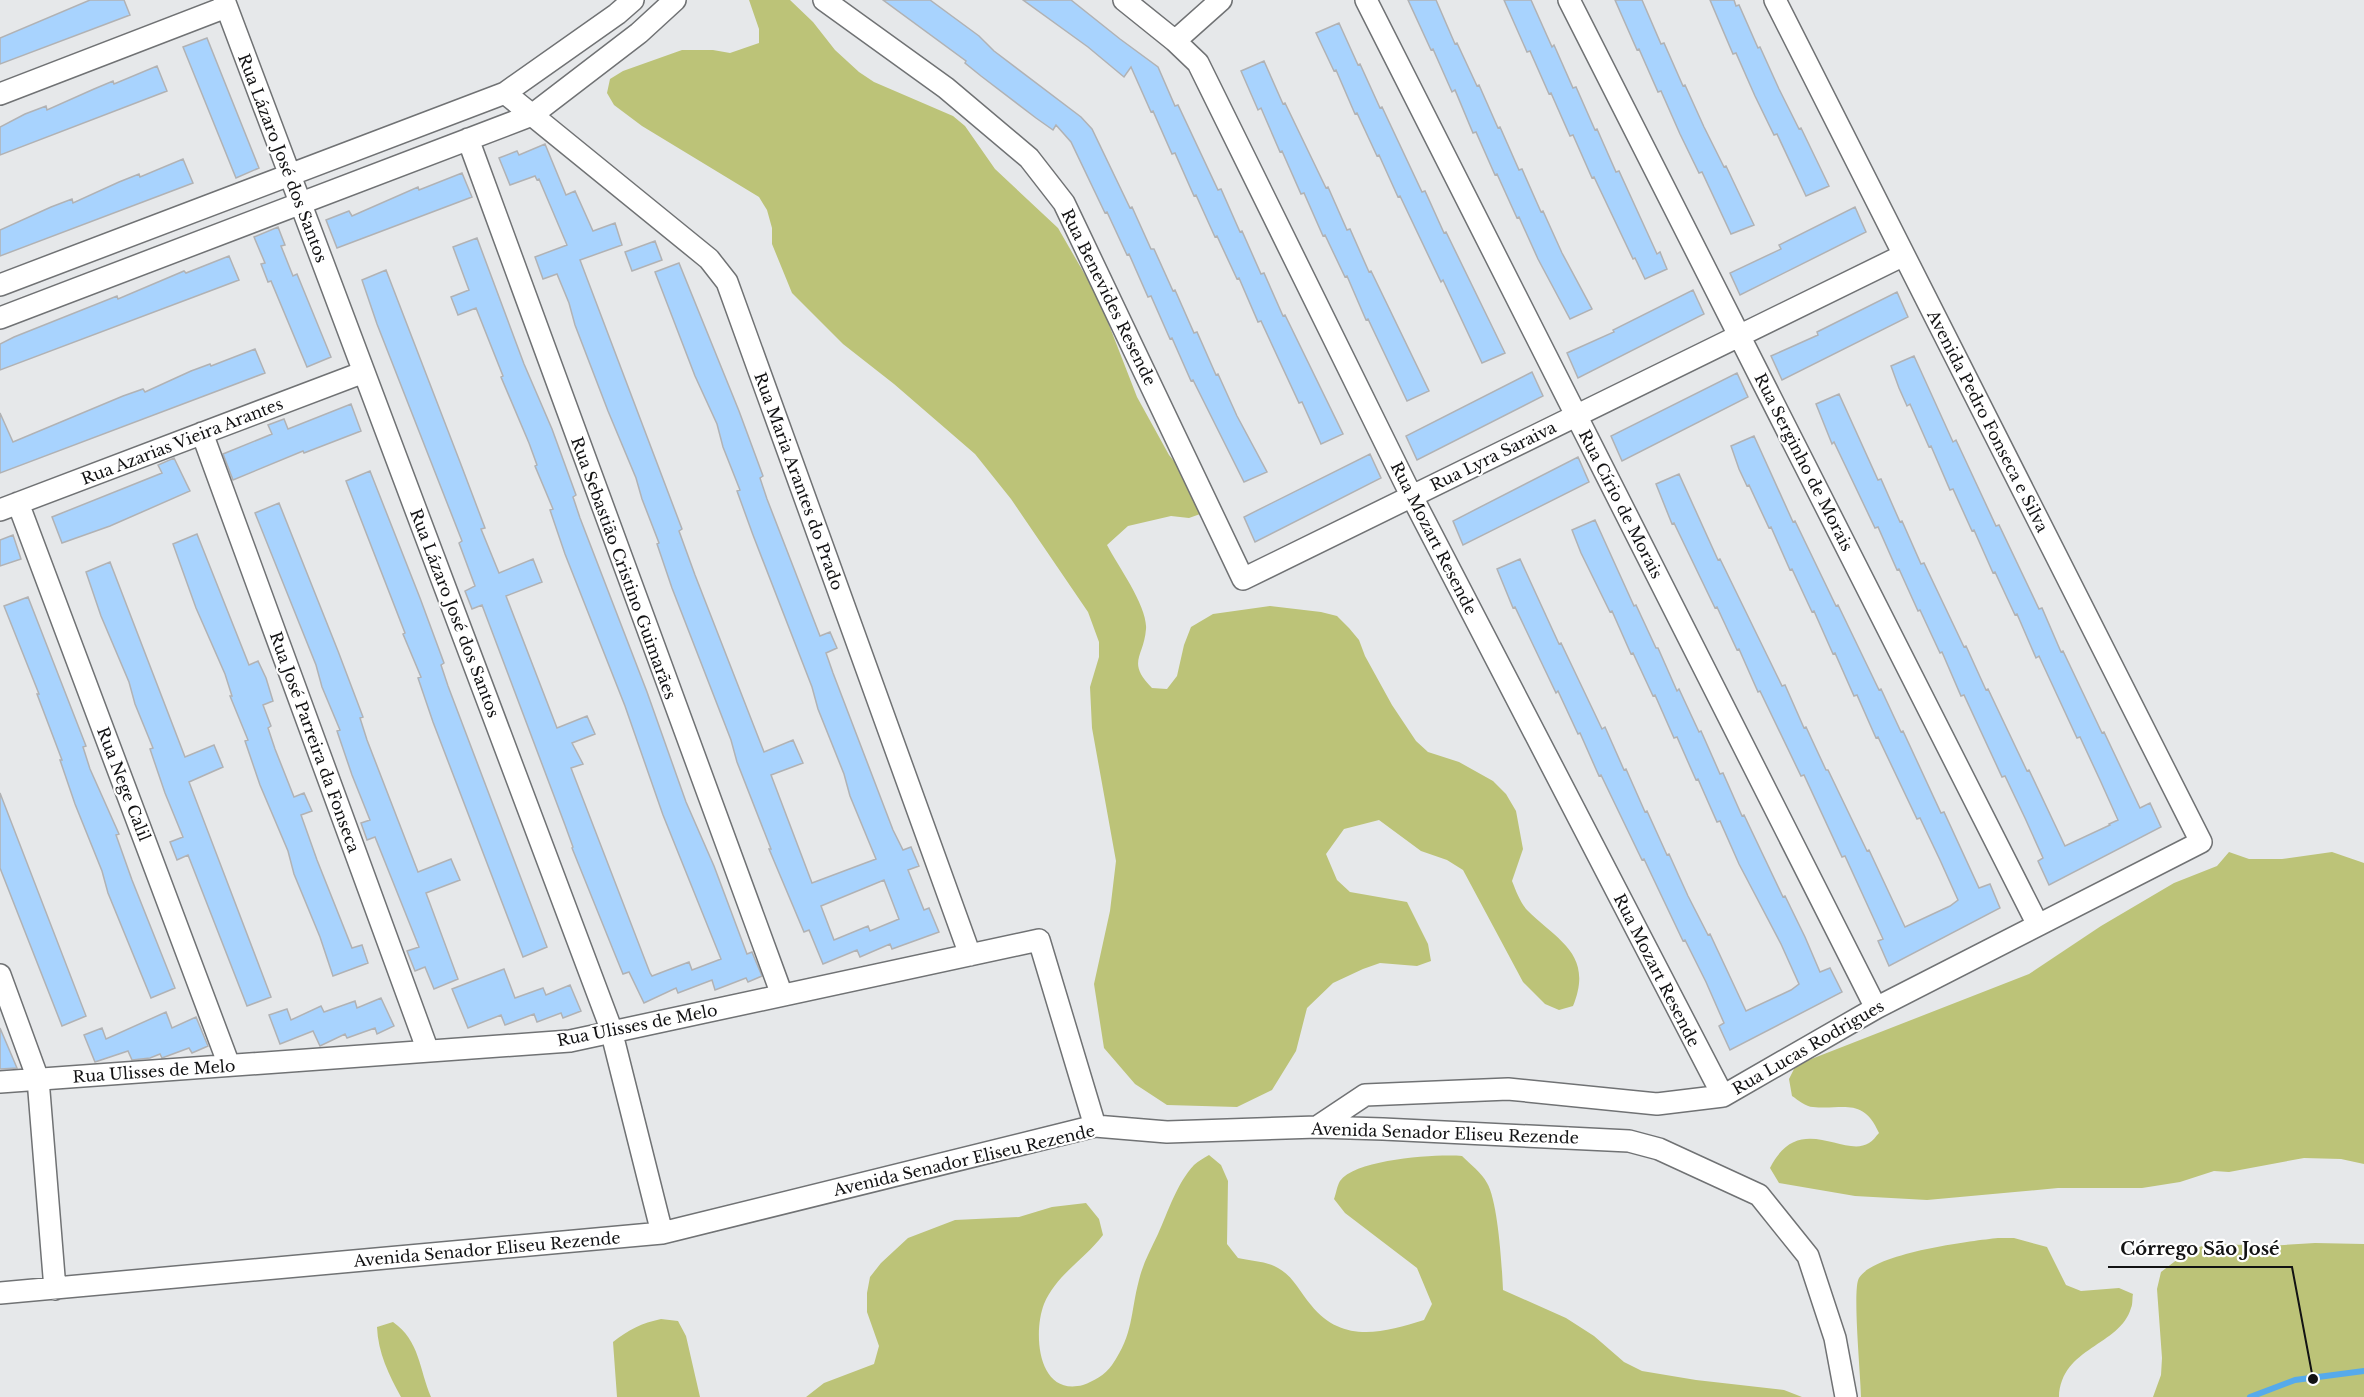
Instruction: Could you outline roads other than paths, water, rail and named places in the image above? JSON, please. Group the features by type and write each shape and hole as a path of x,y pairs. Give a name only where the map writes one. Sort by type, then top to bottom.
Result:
{"street":[{"path":"0,285 505,93 617,14 633,0"},
{"path":"0,318 532,115 639,33 675,0"},
{"name":"Rua Benevides Resende","path":"824,0 963,102 1029,158 1064,203 1243,579"},
{"name":"Rua Mozart Resende","path":"1124,0 1175,41 1198,63 1412,496 1723,1096"},
{"path":"1175,41 1221,0"},
{"name":"Rua Círio de Morais","path":"1366,0 1876,1008"},
{"name":"Rua Serginho de Morais","path":"1569,0 2038,925"},
{"name":"Avenida Pedro Fonseca e Silva","path":"1776,0 2201,842"},
{"path":"0,94 225,3"},
{"name":"Rua Lázaro José dos Santos","path":"225,3 612,1032 662,1233"},
{"name":"Rua Maria Arantes do Prado","path":"505,93 709,259 727,282 970,955"},
{"name":"Rua Sebastião Cristino Guimarães","path":"468,140 782,995"},
{"name":"Rua Lyra Saraiva","path":"1243,579 1904,255"},
{"name":"Rua Azarias Vieira Arantes","path":"9,506 364,372"},
{"name":"Rua José Parreira da Fonseca","path":"202,434 428,1051"},
{"name":"Rua Nege Calil","path":"9,506 229,1065"},
{"name":"Rua Lucas Rodrigues","path":"1317,1127 1365,1095 1508,1089 1658,1104 1723,1096 1876,1008 2201,842"},
{"name":"Rua Ulisses de Melo","path":"0,1082 570,1041 1039,940 1095,1126"},
{"path":"0,975 38,1079 55,1289"},
{"name":"Avenida Senador Eliseu Rezende","path":"0,1293 662,1233 1095,1126 1167,1132 1317,1127 1629,1141 1659,1149 1759,1195 1808,1256 1835,1338 1846,1397"}],"waterway":[{"path":"2250,1397 2295,1380 2364,1371"}],"place":[{"name":"Córrego São José","path":"2313,1379"}]}
